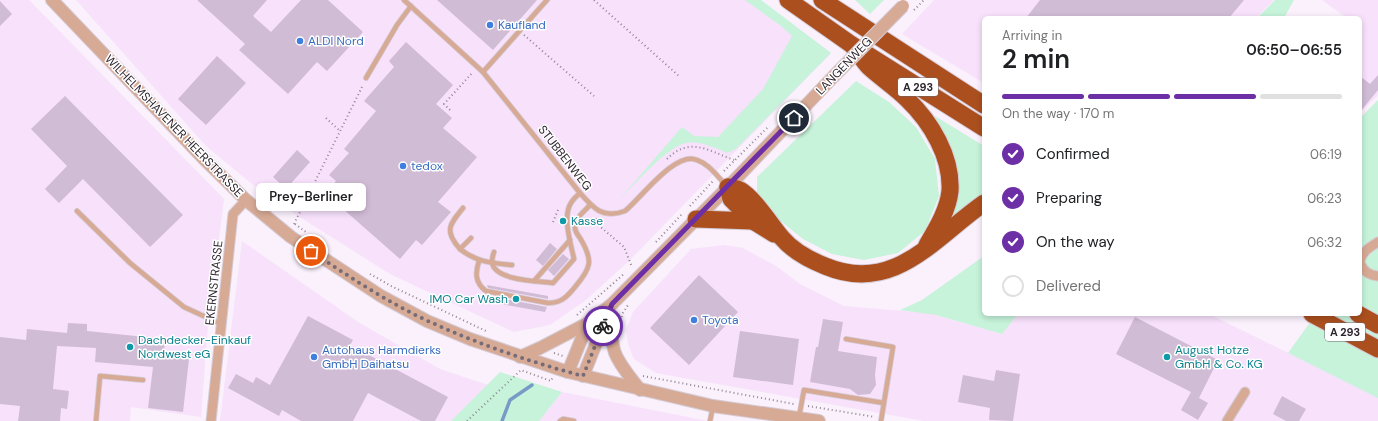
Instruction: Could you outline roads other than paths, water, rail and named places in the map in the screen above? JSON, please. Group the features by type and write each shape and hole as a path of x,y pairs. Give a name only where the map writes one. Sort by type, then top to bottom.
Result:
{"highway":[{"name":"A 293","path":"788,0 852,45 982,127"},
{"name":"A 293","path":"822,0 982,104"},
{"path":"839,0 874,25 884,40"},
{"path":"852,45 868,66 907,99 928,122 946,162 950,192 939,224 924,250"},
{"path":"723,182 731,199 752,221 820,264 832,269 861,274 882,272 904,264 948,233 982,205"},
{"path":"723,182 740,190 762,212 782,239"},
{"path":"690,213 752,221"},
{"name":"A 293","path":"1316,316 1378,349"},
{"name":"A 293","path":"1362,316 1378,325"}],"street":[{"name":"WILHELMSHAVENER HEERSTRASSE","path":"52,0 205,160 246,200 291,237 380,296 427,321 470,339 568,372 712,406 798,420 819,421"},
{"name":"LANGENWEG","path":"520,357 588,323 612,304 690,213 907,7"},
{"name":"EKERNSTRASSE","path":"211,421 233,214 246,200"},
{"path":"1362,254 1369,247 1378,242"},
{"path":"1362,269 1369,275 1378,276"},
{"name":"LANGENWEG","path":"583,376 612,304"},
{"path":"607,316 610,323 611,340 616,355 640,390"},
{"name":"LANGENWEG","path":"568,372 588,323"},
{"path":"1227,421 1245,392"}],"lane":[{"name":"STUBBENWEG","path":"404,0 483,72 580,193 597,211 616,214 625,211 674,164 688,158 698,160 705,164 723,182"},
{"path":"483,72 547,0"},
{"path":"366,78 397,24 411,6"},
{"path":"494,252 492,263 495,269 500,273 515,279 553,283 574,259 567,225 568,210 571,203 580,193"},
{"path":"479,261 476,270 476,278 480,286 486,291 548,304 557,303 566,298 587,273 589,265 587,250 576,232 575,224 578,217 590,205"},
{"path":"463,208 452,221 449,230 452,240 460,250 479,261 512,265"},
{"path":"77,211 130,263 184,307 221,324"},
{"path":"460,250 471,238"},
{"path":"534,281 570,240"},
{"path":"846,339 893,347 881,420"},
{"path":"96,421 100,376 142,380"},
{"path":"798,420 804,390 884,403"},
{"path":"710,421 712,406"},
{"path":"560,421 563,419 574,421"}],"waterway":[{"path":"502,421 510,400 532,385"}],"place":[{"name":"Kaufland","path":"490,25"},
{"name":"ALDI Nord","path":"300,41"},
{"name":"tedox","path":"403,166"},
{"name":"Kasse","path":"563,221"},
{"name":"Prey-Berliner","path":"311,251"},
{"name":"IMO Car Wash","path":"516,299"},
{"name":"Toyota","path":"694,320"},
{"name":"Dachdecker-Einkauf Nordwest eG","path":"130,347"},
{"name":"Autohaus Harmdierks GmbH Daihatsu","path":"314,357"},
{"name":"August Hotze GmbH & Co. KG","path":"1167,357"}]}
